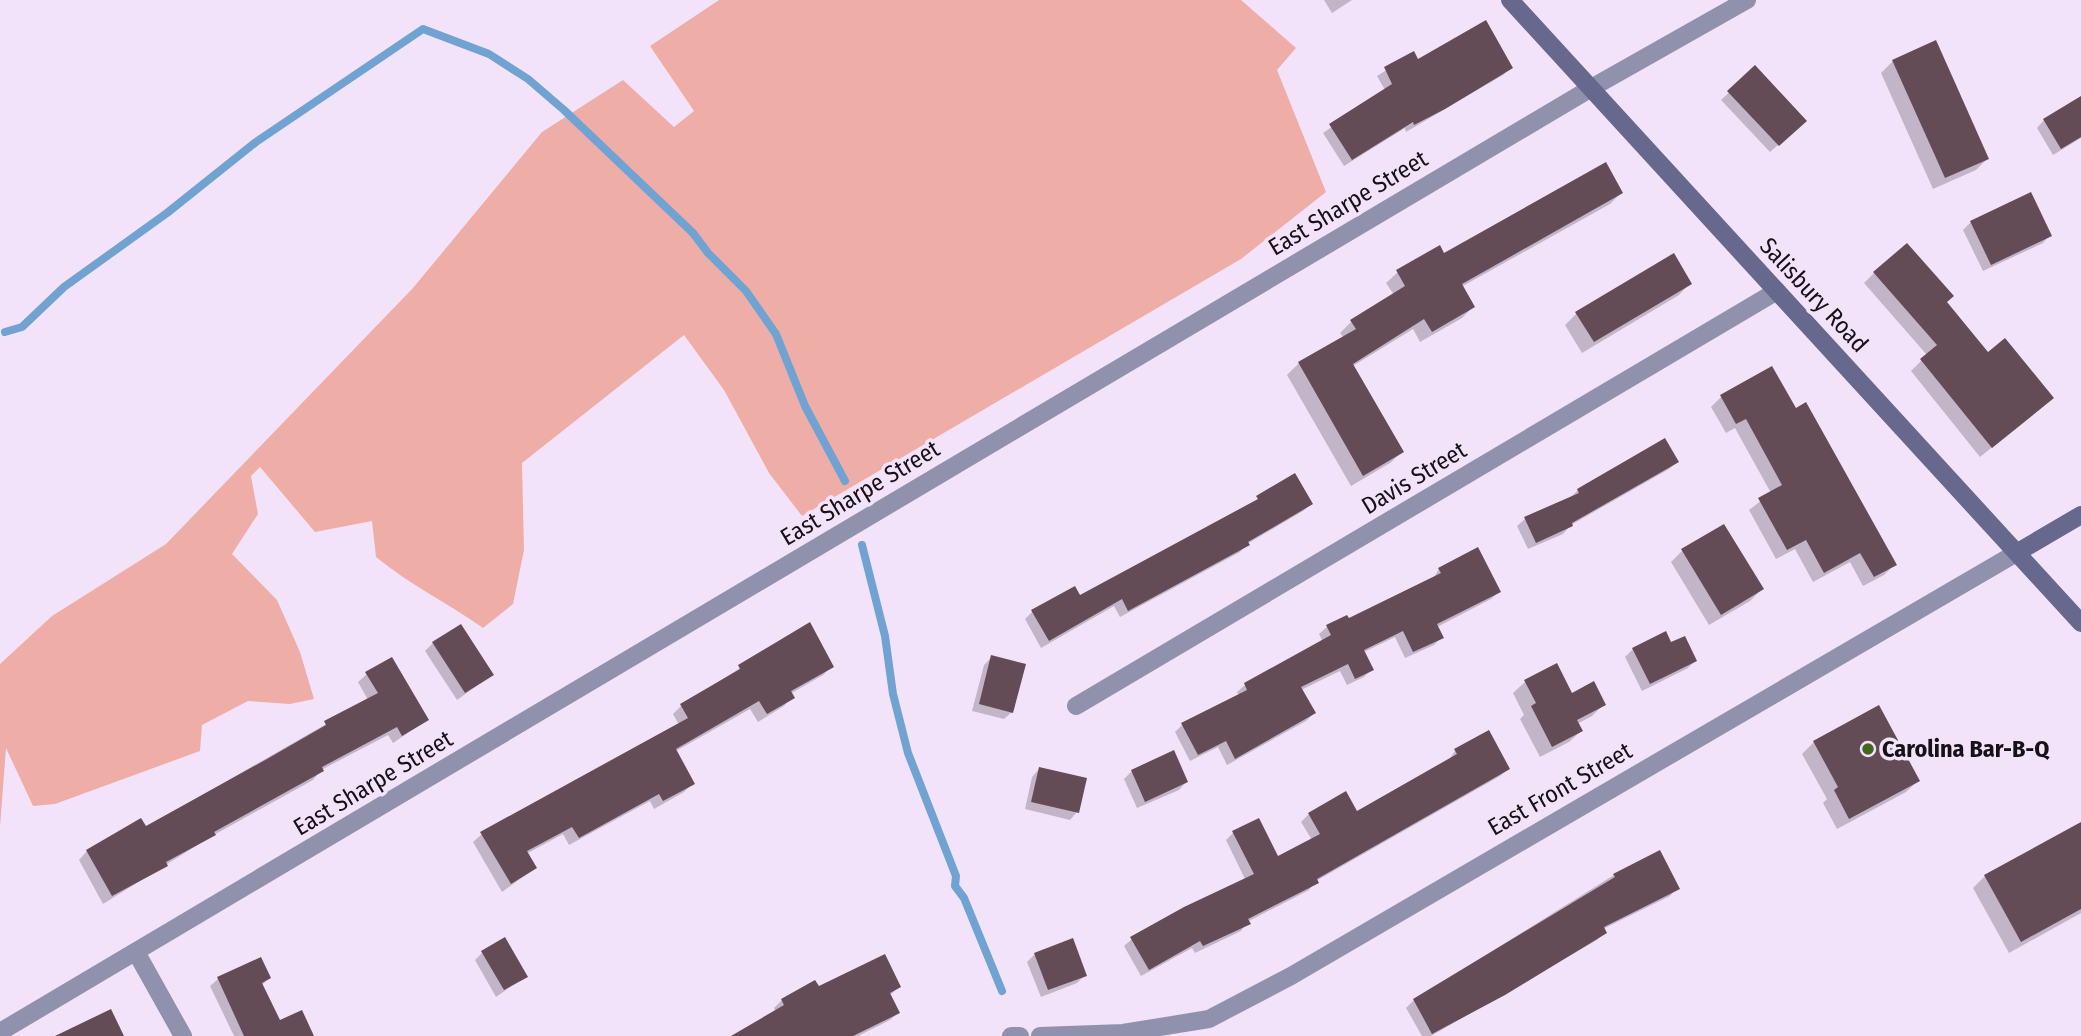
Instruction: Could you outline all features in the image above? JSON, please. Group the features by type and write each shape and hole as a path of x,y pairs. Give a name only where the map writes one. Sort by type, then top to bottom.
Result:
{"street":[{"name":"Salisbury Road","path":"1510,0 2081,623"},
{"name":"East Sharpe Street","path":"0,1032 1592,87 1747,0"},
{"name":"Davis Street","path":"1076,706 1777,292"},
{"name":"East Front Street","path":"1040,1036 1123,1032 1209,1019 1291,975 2081,515"},
{"path":"136,952 183,1036"},
{"path":"1011,1036 1020,1036"}],"shaded area":[{"path":"719,0 1241,0 1296,48 1277,70 1326,192 1241,259 802,516 769,473 724,390 684,335 522,463 524,550 513,604 483,628 376,557 372,521 315,532 260,467 251,476 258,514 232,554 277,600 300,652 314,699 290,704 248,701 202,725 200,751 55,804 33,806 6,748 0,827 0,664 52,616 166,544 413,288 542,132 623,80 674,127 694,111 650,46"}],"building":[{"path":"1486,20 1513,68 1445,109 1414,125 1413,122 1352,160 1329,124 1392,84 1384,67 1414,51 1418,59"},
{"path":"1936,40 1989,159 1945,178 1892,60"},
{"path":"1755,65 1807,121 1779,146 1727,91"},
{"path":"2081,96 2081,137 2061,149 2043,119"},
{"path":"1606,162 1623,193 1462,284 1475,307 1432,332 1424,319 1353,364 1404,452 1363,476 1298,362 1356,329 1350,320 1405,286 1396,270 1440,245 1444,253"},
{"path":"2031,192 2052,236 1991,265 1970,221"},
{"path":"1907,243 1954,296 1947,302 1988,352 2005,338 2054,398 1992,448 1920,359 1937,345 1873,272"},
{"path":"1674,253 1692,284 1594,342 1575,312"},
{"path":"1772,366 1796,408 1806,402 1897,565 1874,577 1860,553 1824,573 1806,540 1787,550 1758,498 1782,485 1746,419 1736,424 1720,395"},
{"path":"1665,438 1679,462 1572,523 1573,526 1536,543 1524,517 1579,493 1577,489"},
{"path":"1295,473 1313,504 1248,542 1250,545 1128,611 1122,599 1049,641 1031,610 1075,586 1080,595 1258,499 1256,496"},
{"path":"1724,524 1764,589 1721,615 1681,549"},
{"path":"1478,547 1501,592 1437,624 1444,638 1413,652 1403,631 1364,650 1374,670 1355,679 1348,664 1301,687 1316,713 1235,759 1226,741 1198,755 1181,723 1247,690 1244,683 1331,635 1326,625 1347,615 1349,618 1441,573 1438,568"},
{"path":"810,622 834,667 791,691 795,698 767,714 759,701 676,749 695,784 663,801 659,794 579,838 572,827 527,851 537,868 511,884 480,832 688,718 680,704 740,669 738,665"},
{"path":"461,624 494,675 465,693 432,642"},
{"path":"1666,631 1671,642 1685,636 1697,661 1650,684 1632,648"},
{"path":"991,655 1026,664 1013,713 979,704"},
{"path":"392,657 429,720 402,736 397,727 322,767 324,771 214,832 216,835 166,862 168,866 112,896 86,850 141,818 146,826 326,725 324,721 378,693 365,672"},
{"path":"1557,663 1572,693 1594,681 1606,705 1577,720 1583,731 1552,747 1531,706 1536,703 1524,680"},
{"path":"1879,705 1920,781 1849,819 1834,790 1838,787 1813,741"},
{"path":"1489,730 1510,769 1317,879 1319,883 1248,919 1251,924 1203,946 1200,941 1149,970 1130,937 1184,907 1254,874 1232,831 1259,818 1278,856 1320,834 1308,813 1346,791 1357,811 1457,754 1454,749"},
{"path":"1174,750 1188,782 1145,802 1131,770"},
{"path":"1039,767 1087,778 1079,813 1031,802"},
{"path":"2081,822 2081,909 2021,942 1984,875"},
{"path":"1660,850 1680,889 1604,927 1607,933 1505,995 1432,1034 1413,999 1615,877 1613,874"},
{"path":"505,937 528,977 504,990 481,951"},
{"path":"1073,938 1087,976 1048,990 1034,953"},
{"path":"885,954 901,987 890,993 900,1013 853,1036 731,1036 784,1005 781,999 815,980 819,986"},
{"path":"261,957 271,978 262,983 280,1020 302,1010 314,1036 244,1036 217,977"},
{"path":"111,1009 124,1036 55,1036"}],"waterway":[{"path":"5,332 22,327 64,287 167,213 256,142 423,29 489,54 528,79 693,233 708,253 746,291 776,334 805,406 845,481"},
{"path":"862,545 885,636 893,694 908,753 956,876 955,886 964,898 1002,991"}],"place":[{"name":"Carolina Bar-B-Q","path":"1868,749"}]}
